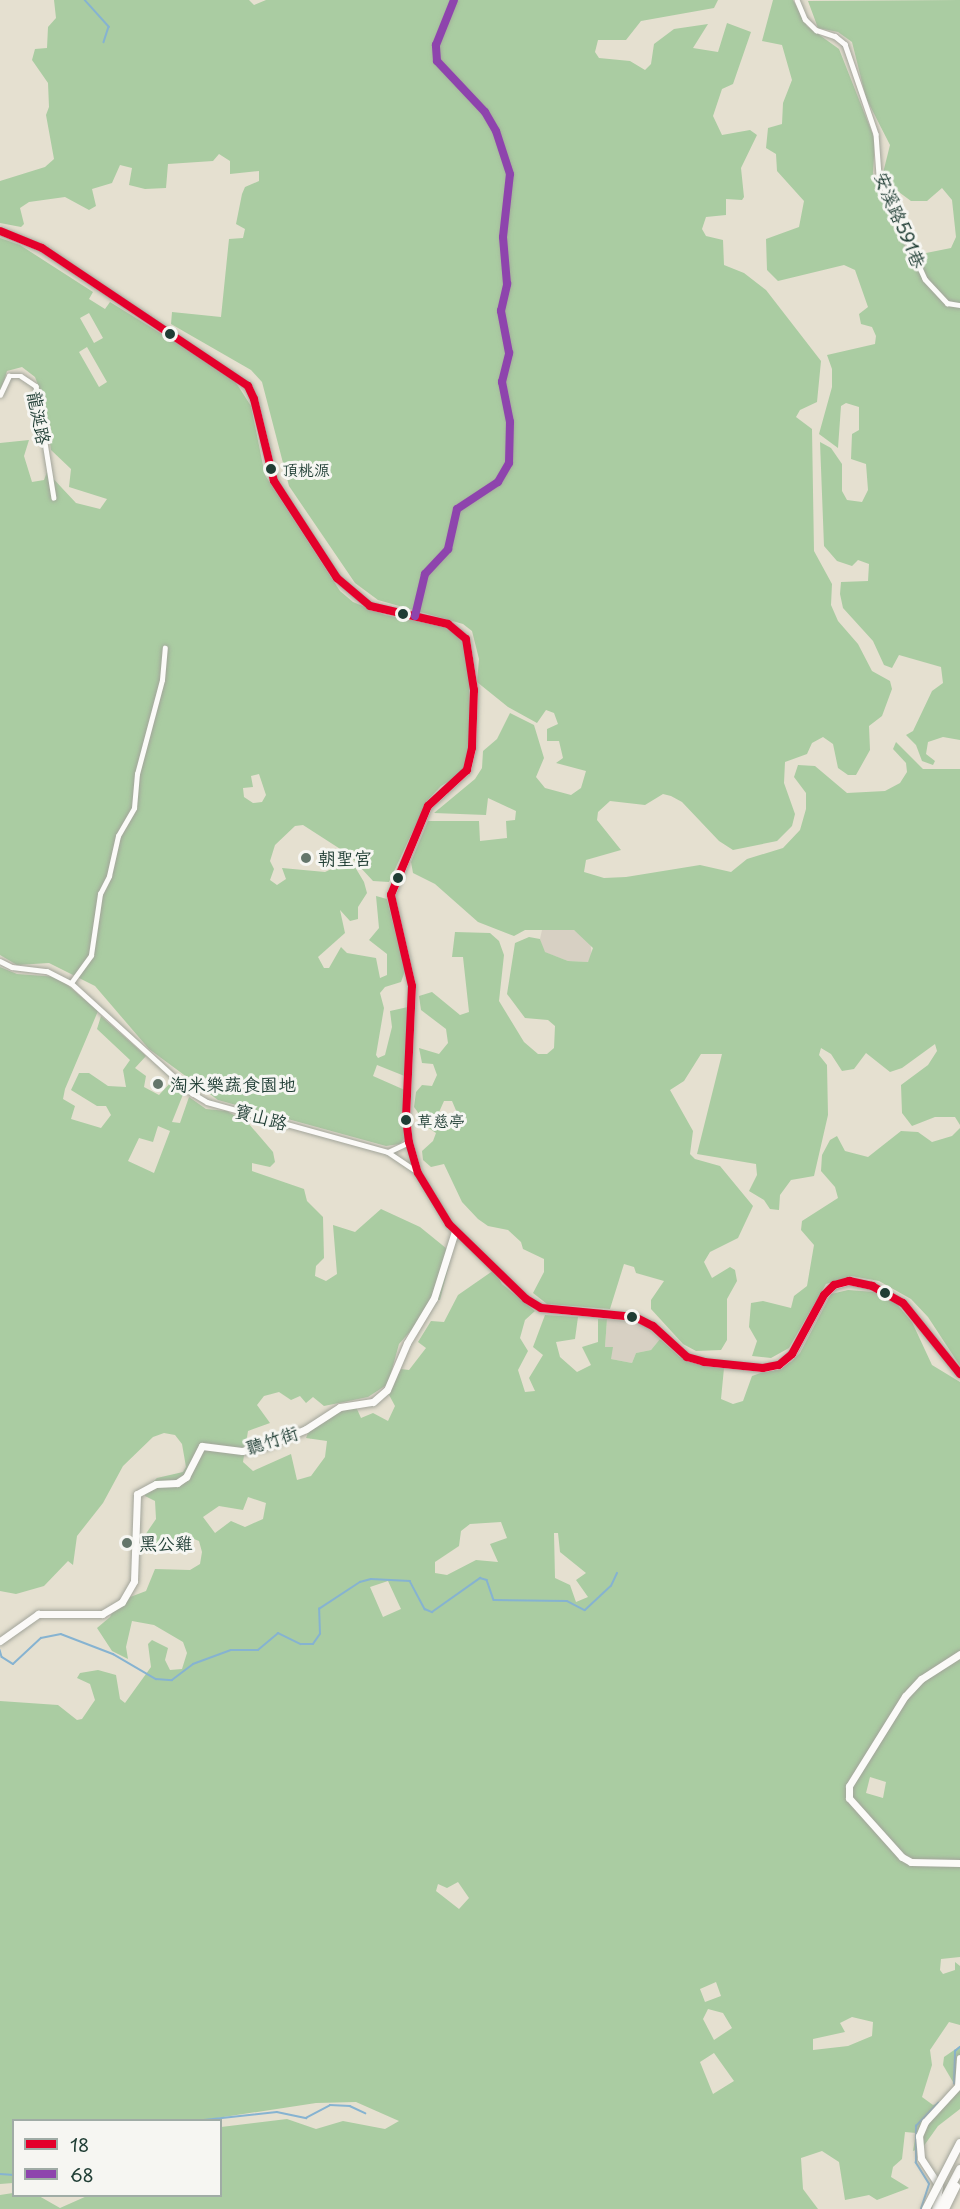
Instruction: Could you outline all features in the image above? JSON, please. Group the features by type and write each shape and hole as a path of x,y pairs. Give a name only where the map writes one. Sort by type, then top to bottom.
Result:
{"main road":[{"path":"0,231 42,248 248,386 254,399 274,481 337,578 370,606 448,624 466,639 474,690 467,770 428,806 392,886 392,909 409,961 412,986 406,1118 409,1142 418,1173 437,1209 455,1231 526,1299 541,1308 635,1317 653,1326 687,1357 704,1362 763,1368 779,1365 792,1354 834,1285 849,1281 872,1286 912,1310 960,1374"},
{"name":"聽竹街","path":"0,1641 38,1614 102,1614 122,1602 134,1581 137,1494 156,1484 177,1483 186,1477 202,1446 242,1451 266,1446 306,1429 340,1407 373,1402 387,1390 407,1342 434,1298 455,1231"},
{"path":"960,1654 921,1679 905,1696 854,1774 849,1798 902,1857 911,1862 960,1863"},
{"path":"932,2209 939,2186 921,2158 919,2136 925,2122 958,2086 960,2058"},
{"path":"932,2209 960,2143"},
{"path":"932,2209 960,2154"},
{"path":"932,2209 960,2169"},
{"path":"945,2209 960,2179"}],"street":[{"path":"415,616 425,574 448,549 457,509 498,482 509,463 510,422 502,382 509,353 501,311 507,284 503,237 510,174 496,131 485,112 437,61 436,45 454,0"},
{"name":"安溪路591巷","path":"797,0 805,19 816,30 835,36 845,44 876,134 879,175 896,215 925,279 947,303 960,305"},
{"name":"龍涎路","path":"0,395 9,376 21,376 36,386 54,498"},
{"path":"72,983 91,955 99,894 109,876 118,836 134,808 137,774 162,680 165,648"},
{"name":"寶山路","path":"0,961 12,967 47,971 72,983 207,1102 388,1152 418,1173"},
{"path":"388,1152 409,1142"}],"shaded area":[{"path":"542,930 574,930 590,940 592,956 588,962 568,961 544,952 540,939"},
{"path":"607,1319 642,1323 660,1339 651,1350 636,1353 632,1363 611,1359 605,1347"}],"green space":[{"path":"54,0 249,0 254,5 266,0 718,0 714,8 641,21 626,40 598,40 595,52 599,58 630,61 645,70 651,64 654,44 674,29 708,24 693,48 718,52 727,23 751,32 733,84 722,89 713,116 722,135 750,130 757,135 741,168 744,197 742,200 726,199 726,215 706,217 702,229 706,236 723,240 724,265 744,273 766,290 821,361 817,402 800,410 796,417 812,429 814,551 832,584 831,605 838,621 858,644 872,671 890,681 892,689 882,716 869,726 870,750 856,775 848,775 838,768 833,744 823,737 812,743 807,754 785,762 784,783 795,814 792,826 777,841 733,850 719,841 682,802 663,794 645,805 610,801 598,812 597,820 621,850 586,860 584,872 604,878 626,877 700,865 731,872 747,859 783,848 800,830 806,809 806,793 794,777 798,765 815,766 847,793 885,791 900,783 907,772 906,763 893,749 896,742 923,769 960,769 960,1125 955,1117 935,1117 912,1126 902,1113 901,1085 928,1065 937,1051 935,1044 902,1068 890,1072 866,1053 854,1069 842,1071 831,1054 821,1048 819,1055 827,1065 828,1115 814,1176 791,1180 780,1195 779,1210 770,1209 764,1200 749,1191 757,1175 756,1164 697,1154 722,1054 701,1054 684,1081 670,1090 693,1131 690,1154 695,1159 720,1166 753,1206 738,1238 710,1252 704,1262 712,1278 730,1267 735,1270 737,1281 727,1299 727,1340 721,1350 696,1351 683,1344 651,1309 651,1300 664,1281 636,1273 634,1267 624,1264 610,1309 547,1304 533,1293 544,1272 544,1259 523,1249 521,1242 508,1230 488,1226 478,1219 462,1202 444,1164 431,1167 423,1160 422,1151 433,1141 436,1133 424,1125 458,1115 452,1101 444,1101 436,1119 422,1118 414,1107 416,1092 422,1085 432,1086 437,1075 433,1064 422,1063 419,1048 439,1054 448,1043 446,1029 421,1010 419,996 432,992 460,1015 469,1012 463,957 452,957 455,932 490,933 499,941 504,955 499,1001 524,1042 538,1054 547,1054 554,1048 555,1026 548,1020 525,1018 507,994 515,943 529,937 540,939 545,952 568,961 588,962 593,948 574,930 525,930 514,936 478,922 435,884 413,873 411,862 428,821 479,821 480,841 507,838 506,821 515,820 516,811 488,798 486,815 434,813 475,779 482,768 483,751 497,739 510,713 534,725 544,758 536,777 545,788 571,795 581,788 586,771 556,763 563,758 559,741 547,741 547,729 558,724 554,713 546,710 537,723 508,707 477,682 479,659 472,631 463,624 378,600 355,583 289,486 262,382 251,370 171,324 172,312 221,317 229,239 243,238 245,229 236,224 242,194 245,187 259,181 259,171 230,174 230,161 219,154 213,161 168,164 166,188 145,189 129,185 132,168 120,165 112,183 92,189 96,206 89,210 65,197 29,202 20,208 24,224 21,227 0,223 0,181 45,167 54,159 46,115 49,107 48,83 32,60 35,49 47,48 48,27 56,18"},
{"path":"773,0 793,0 807,26 839,49 875,140 873,173 906,248 917,263 926,253 951,248 956,237 952,200 942,188 927,201 911,201 888,184 883,173 890,145 866,98 852,42 838,32 818,28 808,1 960,0 960,740 943,737 928,742 926,754 935,761 933,765 922,761 916,745 906,735 913,731 932,691 943,683 941,667 899,655 892,668 884,665 873,641 843,608 840,594 841,582 868,581 869,564 858,560 852,566 837,561 824,546 820,442 831,448 842,464 842,491 847,500 862,502 868,490 866,464 851,459 852,434 859,430 859,407 846,403 841,406 838,448 819,434 832,387 832,369 827,355 875,344 876,336 872,327 861,324 859,314 868,307 855,270 844,265 778,281 767,270 766,239 799,227 804,201 777,171 776,154 766,148 768,128 782,124 783,103 792,80 782,45 762,41"},
{"path":"0,238 20,245 93,292 89,299 105,309 110,302 233,378 251,406 265,475 340,591 353,602 385,615 448,627 468,648 471,755 462,774 441,786 427,801 389,882 373,881 348,854 303,825 295,826 275,845 270,861 274,869 270,880 277,885 286,879 282,868 325,872 344,863 355,867 364,882 367,893 358,907 358,919 350,921 340,910 345,933 318,957 324,968 329,968 341,947 347,953 376,958 380,978 387,975 387,954 369,940 379,928 376,896 387,899 405,971 401,982 385,987 380,993 384,1008 376,1055 378,1058 385,1055 392,1027 390,1011 408,1007 407,1077 377,1065 373,1076 407,1091 407,1135 400,1144 386,1146 218,1100 149,1049 95,986 49,963 17,965 0,955 0,443 29,440 24,456 32,482 44,480 47,472 76,503 100,509 107,499 69,487 71,469 51,450 44,401 35,377 22,367 7,371 0,394","holes":["89,313 103,338 94,343 80,318","87,347 107,382 99,387 79,352","259,774 266,795 262,802 253,803 244,797 243,788 253,787 251,776"]},
{"path":"0,967 17,974 58,977 98,1011 65,1089 63,1099 75,1106 71,1119 101,1128 111,1115 106,1106 97,1106 71,1090 79,1073 89,1073 108,1086 126,1087 123,1070 130,1060 97,1029 101,1016 146,1056 135,1068 146,1076 144,1087 159,1095 173,1080 184,1092 172,1122 180,1123 189,1097 206,1109 227,1111 249,1124 273,1152 275,1162 270,1167 252,1163 252,1171 304,1189 307,1201 323,1217 324,1258 316,1266 315,1276 326,1281 337,1274 333,1225 355,1232 381,1209 420,1227 452,1253 440,1300 430,1300 423,1317 399,1344 388,1384 368,1397 324,1406 313,1397 306,1403 300,1396 291,1400 279,1392 264,1396 257,1405 270,1423 248,1431 243,1462 253,1471 291,1454 297,1480 311,1476 325,1457 327,1441 306,1438 310,1428 329,1415 356,1407 361,1418 373,1413 388,1421 395,1406 388,1393 401,1369 409,1370 426,1348 418,1342 431,1321 444,1322 458,1295 494,1270 502,1284 535,1311 525,1320 520,1338 528,1351 518,1370 525,1392 535,1391 529,1378 543,1355 533,1347 545,1315 578,1317 575,1339 556,1342 560,1357 577,1372 591,1365 582,1347 598,1342 598,1319 607,1319 605,1347 613,1347 611,1359 632,1363 636,1353 651,1350 660,1339 680,1357 724,1368 721,1399 733,1404 743,1401 752,1376 791,1362 800,1353 831,1294 848,1290 874,1292 895,1302 912,1322 932,1365 960,1382 960,1957 941,1959 940,1970 943,1974 955,1970 955,1962 960,1966 960,2025 949,2022 930,2050 932,2065 922,2097 933,2105 952,2099 960,2088 960,2109 938,2126 923,2147 913,2151 916,2133 905,2132 902,2159 893,2167 891,2177 909,2188 877,2200 869,2195 845,2200 839,2162 822,2151 801,2158 803,2189 818,2209 0,2209 0,2195 12,2193 12,2197 41,2197 60,2208 85,2197 222,2197 222,2127 287,2119 316,2129 343,2121 385,2129 399,2121 356,2102 316,2103 211,2119 12,2119 12,2183 0,2184 0,1701 58,1705 77,1720 82,1719 95,1700 90,1684 77,1678 80,1673 98,1670 116,1675 120,1699 125,1703 151,1667 148,1644 152,1640 168,1648 165,1660 170,1670 182,1669 187,1653 183,1642 154,1625 132,1621 126,1647 128,1659 112,1651 97,1628 110,1617 117,1602 146,1591 155,1569 190,1570 200,1564 202,1552 199,1541 194,1539 155,1547 143,1538 156,1519 155,1501 145,1496 144,1490 157,1478 183,1472 186,1467 182,1444 175,1435 164,1433 153,1437 123,1466 103,1503 77,1536 73,1565 68,1561 44,1586 16,1594 0,1591","holes":["158,1126 170,1131 154,1173 128,1161 139,1138 153,1142","248,1497 266,1503 263,1519 245,1527 231,1521 215,1533 203,1517 219,1506 243,1510","501,1522 507,1538 490,1544 498,1562 476,1560 447,1575 435,1573 435,1562 459,1546 461,1531 470,1524","554,1533 558,1533 560,1552 586,1573 576,1580 588,1597 576,1602 570,1585 555,1578","388,1581 401,1609 383,1617 370,1587","870,1777 886,1782 883,1798 866,1793","458,1882 469,1898 459,1909 436,1891 438,1884 447,1888","716,1982 721,1996 705,2002 700,1989","708,2009 723,2013 732,2028 714,2040 703,2019","852,2017 873,2022 872,2036 848,2046 813,2050 813,2039 845,2032 840,2023","714,2053 734,2081 713,2094 700,2062"]},
{"path":"960,1128 960,1366 928,1317 911,1299 879,1281 851,1276 826,1284 789,1348 771,1358 752,1356 757,1341 749,1327 751,1303 763,1301 791,1308 794,1296 807,1286 814,1245 801,1230 802,1221 838,1198 835,1187 821,1171 822,1155 830,1140 837,1136 845,1151 868,1157 901,1131 918,1132 932,1142 952,1136"},
{"path":"960,2046 960,2086 953,2082 943,2065 944,2057"}],"waterway":[{"path":"85,0 109,27 104,42"},
{"path":"0,1650 2,1657 13,1664 41,1638 61,1634 113,1654 156,1679 172,1680 193,1664 231,1650 258,1650 278,1633 301,1644 313,1644 320,1634 319,1609 360,1582 371,1579 410,1581 425,1609 432,1612 480,1578 487,1580 494,1600 567,1601 585,1610 611,1586 617,1573"},
{"path":"954,2084 955,2051 960,2047"},
{"path":"921,2209 929,2184 916,2163 916,2126 938,2103"},
{"path":"213,2119 277,2112 306,2118 330,2105 350,2106 365,2113"},
{"path":"0,2174 12,2175"}],"transit line":[{"name":"68","path":"415,616 425,574 448,549 457,509 498,482 509,463 510,422 502,382 509,353 501,311 507,284 503,237 510,174 496,131 485,112 437,61 436,45 454,0"},
{"name":"18","path":"0,231 42,248 248,386 254,399 274,481 337,578 370,606 448,624 466,639 474,690 472,748 467,770 428,806 391,895 412,986 406,1118 409,1142 418,1173 449,1224 526,1299 541,1308 635,1317 653,1326 687,1357 704,1362 763,1368 779,1365 792,1354 824,1295 834,1285 849,1281 872,1286 903,1303 960,1374"}],"place":[{"name":"頂桃源","path":"271,469"},
{"name":"朝聖宮","path":"306,858"},
{"name":"淘米樂蔬食園地","path":"158,1084"},
{"name":"草慈亭","path":"406,1120"},
{"name":"黑公雞","path":"127,1543"}]}
